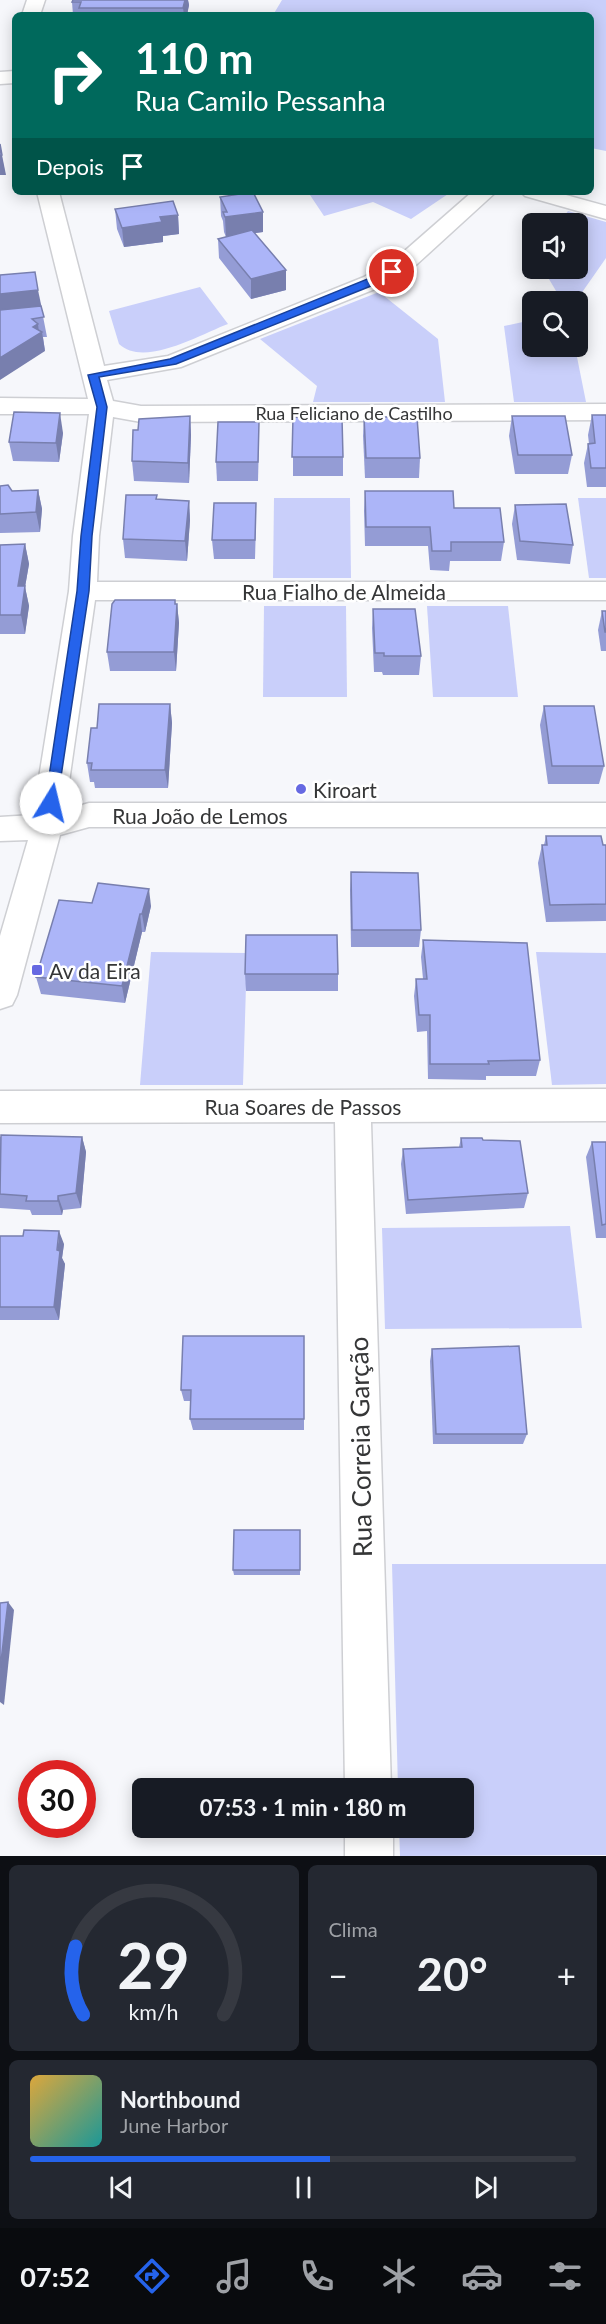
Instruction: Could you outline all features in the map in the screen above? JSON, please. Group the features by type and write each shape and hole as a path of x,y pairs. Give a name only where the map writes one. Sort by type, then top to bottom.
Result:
{"street":[{"path":"0,995 47,827 83,591 86,536 102,407 49,195"},
{"path":"93,375 173,362 372,282 408,260 482,195"},
{"path":"543,195 606,213"},
{"name":"Rua Feliciano de Castilho","path":"0,406 102,407 141,414 606,412"},
{"name":"Rua Fialho de Almeida","path":"83,591 606,591"},
{"name":"Rua João de Lemos","path":"0,829 47,827 89,815 606,815"},
{"name":"Rua Soares de Passos","path":"0,1107 606,1105"},
{"name":"Rua Correia Garção","path":"353,1106 368,1778"},
{"path":"369,1838 369,1856"}],"shaded area":[{"path":"282,0 606,0 606,151 594,149 594,12 275,12"},
{"path":"310,195 447,195 411,219 373,202 324,216"},
{"path":"588,217 606,222 606,258 583,291 556,291 549,279 588,279"},
{"path":"200,287 228,324 173,347 157,351 130,350 119,344 109,311"},
{"path":"379,292 438,339 445,402 313,402 317,386 260,339"},
{"path":"522,322 522,357 577,357 586,402 514,402 504,326"},
{"path":"274,498 350,498 351,578 273,578"},
{"path":"578,498 606,498 606,578 589,578"},
{"path":"264,606 346,606 347,697 263,697"},
{"path":"427,606 508,606 518,697 433,697"},
{"path":"151,952 247,953 243,1085 140,1085"},
{"path":"536,952 606,953 606,1084 552,1085"},
{"path":"570,1226 582,1328 385,1329 382,1228"},
{"path":"392,1564 606,1564 606,1855 400,1856 399,1838 474,1838 474,1778 398,1778"}],"building":[{"path":"73,0 185,0 183,8 79,8 81,2 72,2"},
{"path":"254,195 263,212 225,217 223,212 227,212 220,197"},
{"path":"173,201 178,215 160,217 162,222 122,228 115,209"},
{"path":"252,230 286,270 251,279 218,239"},
{"path":"35,272 38,290 0,294 0,275"},
{"path":"41,306 44,317 32,319 38,324 33,327 42,332 0,358 0,310"},
{"path":"14,412 60,413 56,443 9,442"},
{"path":"592,415 606,415 606,468 591,468 588,444 595,443"},
{"path":"190,416 188,463 132,461 133,430 138,430 139,419"},
{"path":"512,416 565,416 572,455 518,455"},
{"path":"293,417 342,418 343,457 292,457"},
{"path":"364,417 417,417 420,458 366,458"},
{"path":"218,422 259,422 258,462 216,462"},
{"path":"8,485 12,491 38,490 36,512 0,514 0,486"},
{"path":"365,491 453,491 454,508 500,508 504,542 451,542 451,551 432,551 430,527 366,527"},
{"path":"126,495 157,495 156,499 189,501 185,541 123,539"},
{"path":"214,503 256,503 255,540 212,540"},
{"path":"566,504 573,545 520,541 515,505"},
{"path":"25,544 18,586 25,586 21,615 0,615 0,545"},
{"path":"115,600 175,600 177,604 174,652 107,652 112,604"},
{"path":"373,609 415,609 421,656 384,656 384,653 375,653"},
{"path":"602,611 606,611 606,632 605,632"},
{"path":"99,704 170,704 165,770 91,770 92,763 87,763 91,728 97,728"},
{"path":"544,706 594,706 604,766 552,766"},
{"path":"546,836 601,836 603,845 606,845 606,904 550,905 542,845 547,845"},
{"path":"351,872 418,873 421,930 352,930"},
{"path":"98,883 149,889 142,914 140,914 122,986 36,977 59,900 92,903"},
{"path":"246,935 337,935 338,974 245,974"},
{"path":"423,940 527,943 540,1060 488,1061 489,1064 430,1064 430,1015 419,1015 416,979 427,979"},
{"path":"1,1135 82,1137 76,1193 58,1196 58,1201 26,1201 27,1196 0,1194"},
{"path":"461,1138 520,1141 528,1193 408,1200 403,1149 462,1147"},
{"path":"592,1142 606,1142 606,1224 602,1225"},
{"path":"24,1230 59,1231 57,1250 60,1251 54,1307 0,1307 0,1236 23,1236"},
{"path":"183,1336 304,1336 304,1419 190,1419 191,1390 181,1390"},
{"path":"519,1346 527,1434 436,1434 432,1349"},
{"path":"234,1530 300,1530 300,1570 233,1570"},
{"path":"8,1602 0,1670 0,1603"}],"place":[{"name":"Kiroart","path":"301,789"},
{"name":"Av da Eira","path":"37,970"}],"route":[{"path":"51,803 83,591 86,536 102,407 93,375 173,362 392,272"}]}
